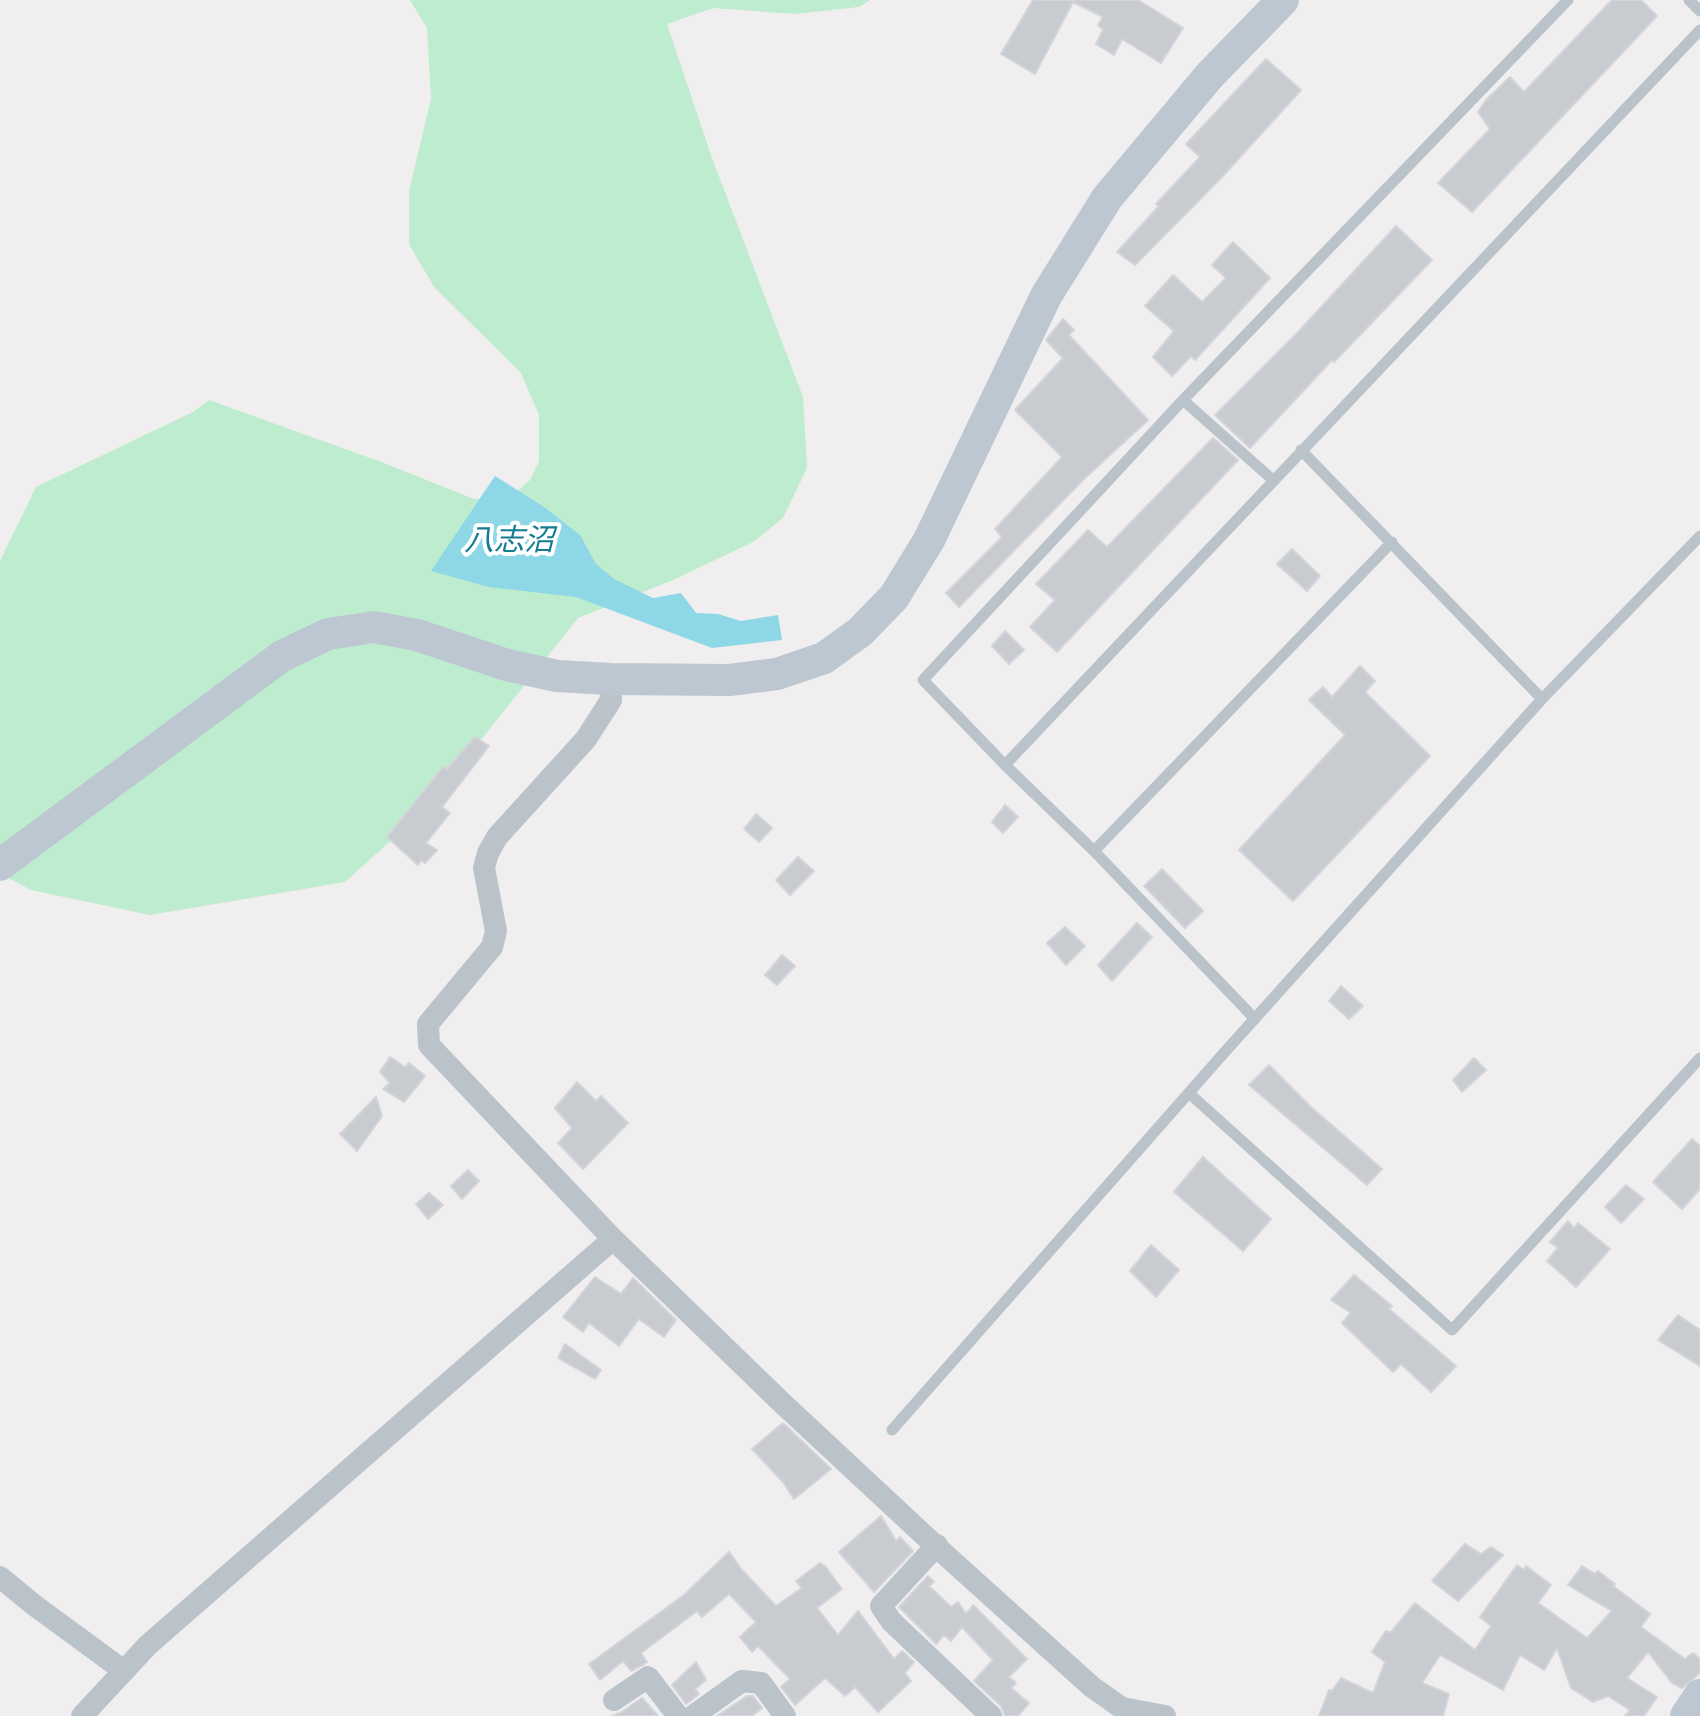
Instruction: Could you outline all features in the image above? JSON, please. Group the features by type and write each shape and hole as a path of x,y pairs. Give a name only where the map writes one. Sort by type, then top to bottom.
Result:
{"street":[{"path":"0,865 282,656 328,634 374,627 417,635 507,665 557,676 610,679 729,680 777,674 824,658 860,632 894,597 929,540 1046,296 1107,198 1210,75 1282,0"},
{"path":"610,679 611,700 586,739 497,837 488,853 484,868 496,931 492,947 428,1024 429,1045 613,1239 780,1401 1119,1712"},
{"path":"82,1716 148,1645 613,1239"},
{"path":"937,1545 881,1606 891,1621 991,1716"},
{"path":"0,1577 124,1671"},
{"path":"614,1700 648,1677 678,1716"},
{"path":"693,1716 742,1681 761,1683 785,1716"},
{"path":"1686,1716 1700,1695"},
{"path":"1098,1716 1119,1712 1165,1716"}],"lane":[{"path":"1255,1019 1094,851 923,680 1183,400 1568,0"},
{"path":"1689,0 1700,11"},
{"path":"1005,765 1700,30"},
{"path":"1183,400 1274,481"},
{"path":"1301,450 1542,699"},
{"path":"892,1430 1542,699 1700,536"},
{"path":"1094,851 1392,542"},
{"path":"1190,1094 1452,1330 1700,1058"}],"green space":[{"path":"410,0 870,0 859,7 795,14 713,8 667,24 712,158 803,397 807,468 783,518 753,542 673,580 578,618 425,810 345,882 150,915 31,890 0,874 0,561 36,487 193,412 209,400 474,499 509,498 530,480 539,461 539,415 521,373 434,287 409,244 409,191 431,99 427,28"}],"water":[{"name":"八志沼","path":"495,476 544,507 580,535 596,564 614,579 653,598 681,593 696,613 718,614 741,621 778,615 782,640 712,648 576,597 489,587 431,571"}],"building":[{"path":"1033,0 1138,0 1183,28 1161,63 1122,39 1114,55 1096,44 1103,30 1098,25 1103,17 1073,2 1035,74 1001,54"},
{"path":"1612,0 1641,0 1657,16 1472,212 1438,183 1490,129 1478,112 1510,77 1524,92"},
{"path":"1266,59 1301,90 1222,177 1135,265 1117,252 1200,157 1186,144"},
{"path":"1396,226 1432,260 1250,448 1215,415 1299,331"},
{"path":"1233,242 1270,278 1195,360 1191,356 1172,376 1153,357 1174,331 1145,306 1173,275 1202,302 1226,278 1212,265"},
{"path":"1063,319 1074,330 1069,335 1148,420 1085,478 959,607 946,593 1002,537 995,529 1062,457 1015,410 1063,358 1046,340"},
{"path":"1213,438 1238,460 1057,652 1030,627 1055,600 1036,584 1088,530 1107,547"},
{"path":"1292,549 1320,576 1307,591 1277,564"},
{"path":"1005,631 1024,650 1009,664 992,646"},
{"path":"1360,666 1375,681 1365,692 1430,756 1293,901 1239,850 1345,735 1309,700 1323,687 1332,697"},
{"path":"475,737 489,746 442,807 450,813 426,843 437,850 425,863 421,860 418,865 387,837 443,767 447,769"},
{"path":"1005,805 1018,817 1003,833 992,822"},
{"path":"756,814 772,828 759,842 744,829"},
{"path":"798,857 814,871 790,895 776,880"},
{"path":"1162,869 1203,911 1185,928 1144,886"},
{"path":"1137,923 1152,937 1112,981 1098,965"},
{"path":"1065,927 1085,946 1066,965 1047,943"},
{"path":"782,955 795,966 777,985 765,975"},
{"path":"1341,986 1363,1006 1349,1019 1329,1001"},
{"path":"390,1057 405,1067 409,1063 425,1076 404,1102 383,1089 390,1083 380,1072"},
{"path":"1474,1058 1486,1070 1462,1092 1453,1080"},
{"path":"1269,1065 1311,1107 1382,1169 1367,1185 1249,1085"},
{"path":"577,1082 596,1101 601,1096 628,1123 583,1169 558,1143 572,1128 555,1108"},
{"path":"376,1097 382,1116 357,1151 340,1134"},
{"path":"1692,1139 1700,1146 1700,1189 1682,1209 1653,1182"},
{"path":"1203,1157 1271,1219 1243,1251 1174,1192"},
{"path":"468,1170 479,1181 462,1199 451,1186"},
{"path":"1626,1185 1644,1199 1621,1223 1605,1207"},
{"path":"429,1193 443,1205 428,1219 416,1204"},
{"path":"1568,1221 1574,1228 1578,1223 1610,1249 1576,1287 1547,1261 1558,1248 1550,1242"},
{"path":"1151,1245 1179,1270 1156,1297 1130,1271"},
{"path":"1354,1275 1456,1366 1431,1392 1401,1364 1393,1372 1342,1323 1351,1313 1331,1300"},
{"path":"595,1277 621,1294 633,1278 676,1320 664,1337 639,1319 619,1346 589,1323 583,1332 563,1317"},
{"path":"1678,1315 1700,1330 1700,1366 1658,1340"},
{"path":"565,1344 601,1370 595,1379 558,1358"},
{"path":"783,1423 831,1469 794,1499 783,1482 752,1449"},
{"path":"881,1516 896,1541 900,1537 913,1551 874,1592 839,1552"},
{"path":"1465,1544 1481,1554 1491,1547 1503,1555 1458,1601 1432,1581"},
{"path":"729,1552 776,1606 802,1588 796,1581 820,1563 825,1566 842,1589 817,1608 838,1635 858,1611 894,1659 902,1651 914,1662 905,1673 911,1681 878,1712 855,1687 845,1696 825,1678 795,1705 781,1687 790,1679 758,1646 752,1652 740,1637 756,1622 729,1594 702,1617 697,1611 641,1653 647,1662 644,1664 631,1671 623,1661 600,1680 589,1664 684,1595"},
{"path":"1517,1565 1524,1570 1526,1566 1551,1585 1538,1603 1587,1638 1612,1611 1568,1585 1582,1566 1595,1574 1598,1571 1650,1614 1641,1627 1685,1659 1693,1653 1700,1659 1700,1673 1682,1688 1672,1683 1648,1652 1627,1678 1657,1697 1644,1716 1625,1716 1630,1710 1608,1696 1593,1702 1571,1688 1557,1648 1544,1670 1520,1655 1503,1690 1440,1655 1422,1683 1449,1694 1443,1716 1319,1716 1329,1690 1332,1691 1341,1678 1373,1693 1385,1662 1372,1652 1386,1631 1390,1633 1415,1603 1475,1650 1491,1626 1480,1617"},
{"path":"928,1576 934,1582 929,1586 951,1607 958,1602 966,1614 973,1605 1027,1659 1009,1677 1016,1683 1011,1688 1029,1703 1018,1716 1005,1716 1001,1706 974,1681 993,1660 962,1627 951,1641 944,1635 936,1644 899,1607"},
{"path":"696,1662 706,1680 695,1689 699,1694 686,1704 672,1685"},
{"path":"747,1696 753,1696 762,1708 752,1716 717,1716"},
{"path":"642,1698 658,1716 612,1716 622,1712"}]}
